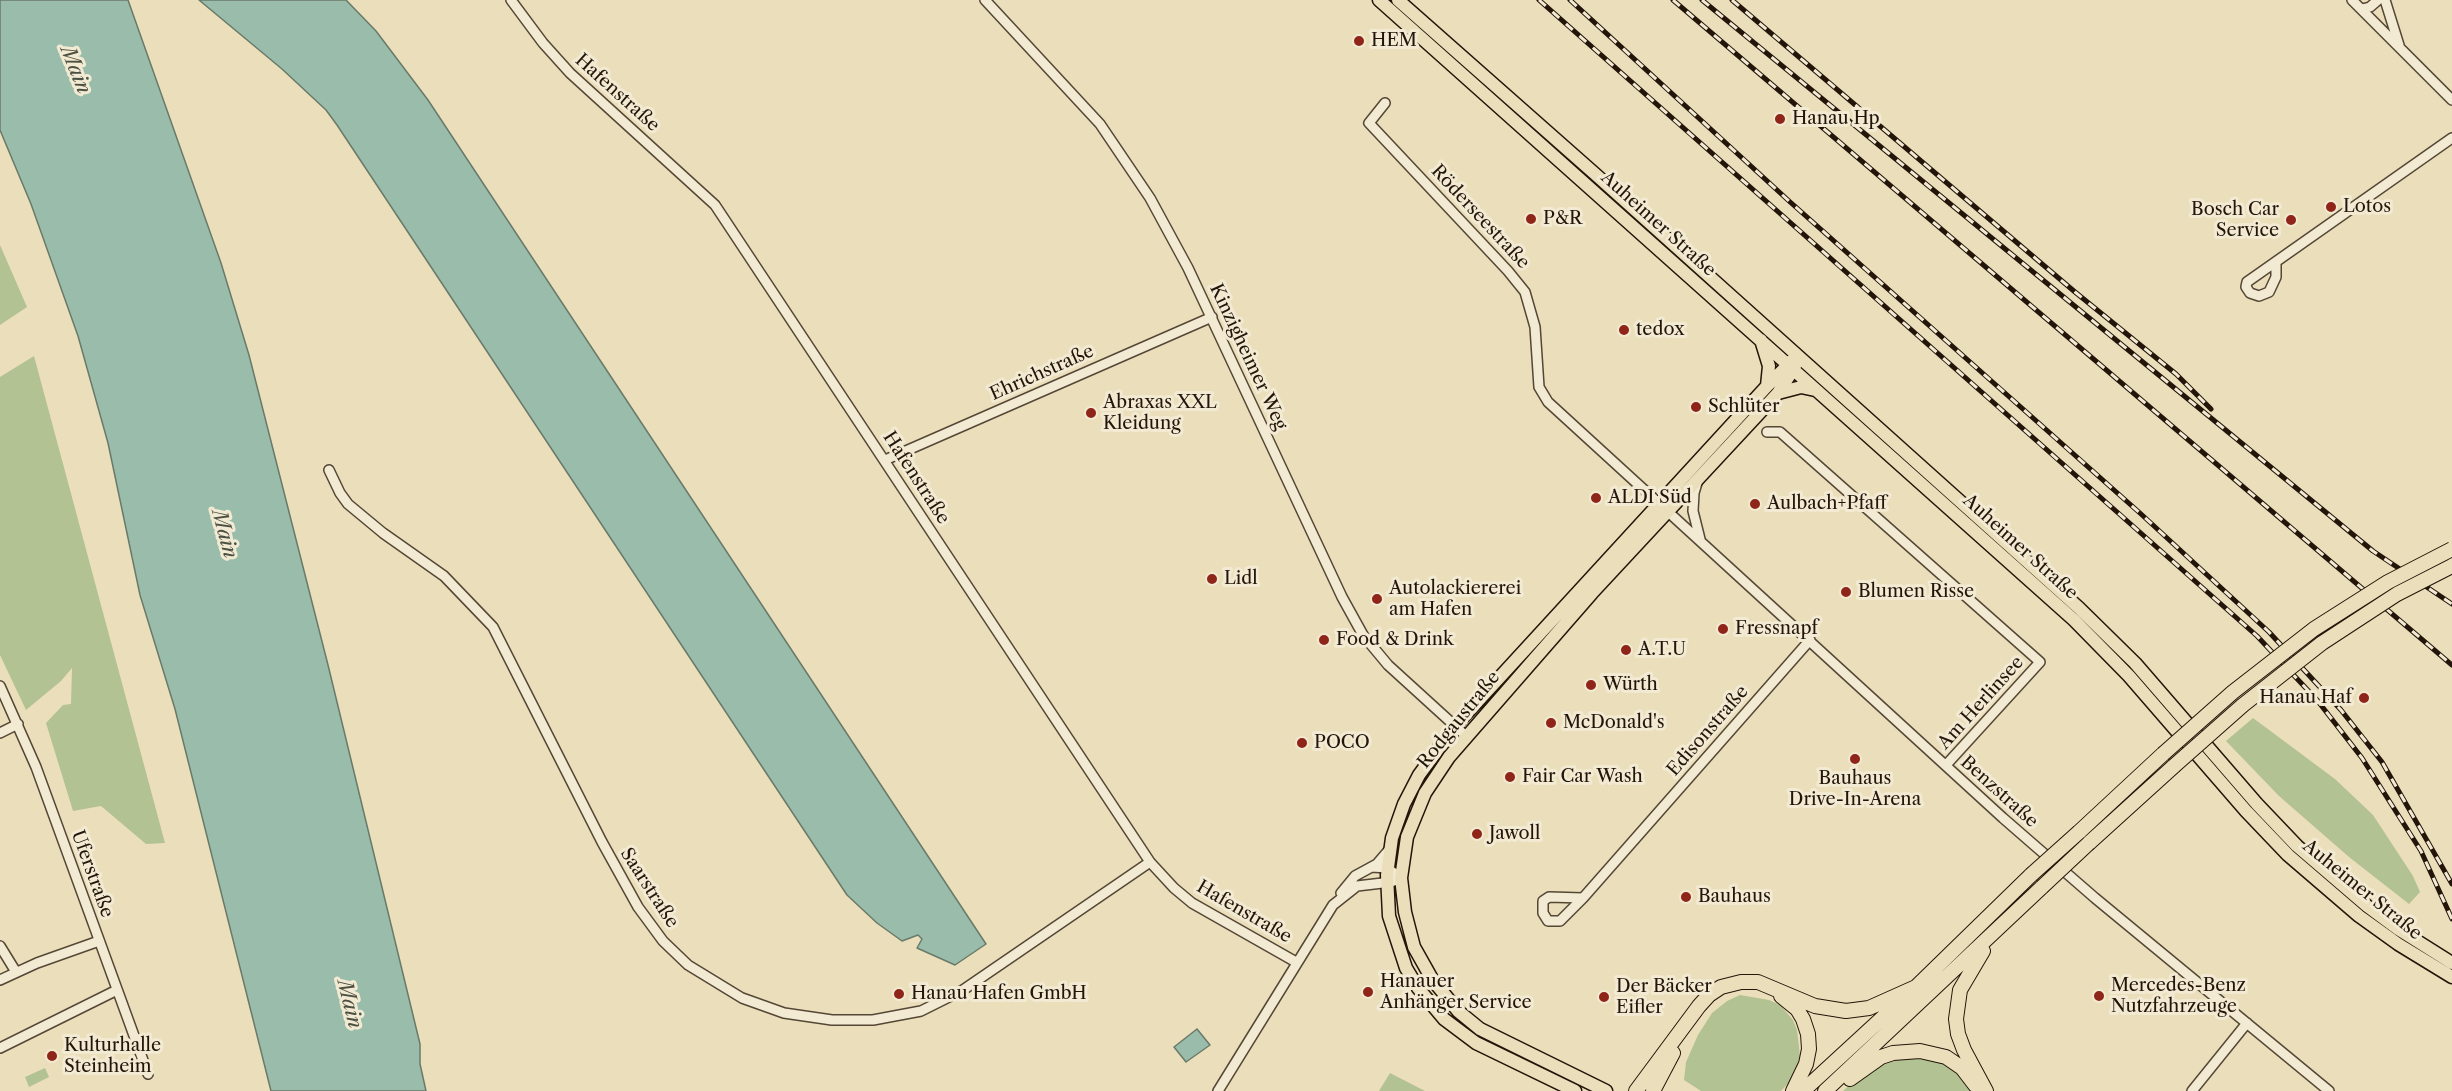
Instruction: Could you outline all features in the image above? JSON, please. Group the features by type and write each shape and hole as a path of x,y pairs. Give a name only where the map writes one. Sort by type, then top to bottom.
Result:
{"highway":[{"path":"1803,1091 1916,987 2031,875 2249,679 2314,629 2388,582 2452,549"},
{"path":"1825,1091 2089,843 2243,705 2322,643 2397,594 2452,566"},
{"path":"1986,1091 1960,1042 1957,1000 1963,984 1995,932"},
{"path":"1636,1091 1699,1006 1721,987 1741,982 1758,982 1815,1006 1846,1011 1869,1008 1916,987"},
{"path":"1653,1091 1679,1040 1713,997 1729,988 1754,986 1778,994 1791,1004 1807,1027 1808,1057 1793,1091"},
{"path":"1834,1091 1881,1057 1907,1051 1933,1053 1947,1058 1962,1068 1978,1091"},
{"path":"1663,1091 1665,1070"}],"main road":[{"name":"Auheimer Straße","path":"1379,0 2081,626 2128,676 2238,803 2289,855 2359,916 2452,977"},
{"name":"Auheimer Straße","path":"1398,0 1562,144 2111,638 2257,804 2297,846 2367,906 2452,963"},
{"path":"1761,339 1773,389 1801,387 1820,393"},
{"path":"1788,348 1791,366 1809,367"},
{"name":"Rodgaustraße","path":"1606,1091 1499,1040 1458,1011 1420,962 1407,925 1401,878 1407,837 1418,807 1441,767 1466,736 1664,507 1699,478 1773,389 1783,370 1791,366"},
{"name":"Rodgaustraße","path":"1575,1091 1476,1043 1451,1026 1431,1005 1406,968 1389,916 1387,882 1389,850 1398,817 1411,789 1455,726 1773,389"}],"street":[{"name":"Hafenstraße","path":"512,0 557,61 715,205 1150,862 1174,888 1192,903 1296,962"},
{"path":"2352,0 2370,7 2379,0"},
{"path":"2385,0 2401,50"},
{"name":"Kinzigheimer Weg","path":"989,1 1079,99 1114,142 1159,213 1212,317 1351,615 1363,635 1388,664 1466,736"},
{"path":"2363,5 2401,50 2452,100"},
{"name":"Röderseestraße","path":"1385,103 1369,123 1525,292 1535,327 1538,381 1543,396 1664,507"},
{"path":"2276,263 2452,138"},
{"path":"1552,154 1562,144"},
{"name":"Ehrichstraße","path":"885,460 1212,317"},
{"name":"Am Herlinsee","path":"1767,432 1780,432 2040,662 1946,765"},
{"name":"Saarstraße","path":"329,470 348,504 383,533 444,576 493,627 638,908 663,941 688,965 742,998 784,1013 832,1020 873,1020 921,1011 963,990 1150,862"},
{"path":"1699,478 1694,493 1693,511 1700,539"},
{"name":"Benzstraße","path":"1664,507 1946,765 2096,898 2329,1091"},
{"name":"Edisonstraße","path":"1583,898 1809,640"},
{"name":"Uferstraße","path":"0,686 36,767 148,1074"},
{"path":"0,734 18,724"},
{"path":"1218,1091 1333,905 1355,876 1382,860 1389,850"},
{"path":"1372,867 1387,868 1401,878"},
{"path":"1333,905 1357,886 1401,878"},
{"path":"0,980 99,941"},
{"path":"0,946 16,972"},
{"path":"0,1048 117,990"},
{"path":"2192,1091 2247,1023"}],"shaded area":[{"path":"0,245 27,307 0,325"},
{"path":"34,356 165,843 146,844 101,806 73,811 46,723 63,705 71,704 72,668 61,681 26,710 0,655 0,377"},
{"path":"2253,718 2335,779 2373,815 2413,876 2420,892 2409,904 2349,857 2279,796 2226,741"},
{"path":"1740,995 1769,1000 1780,1005 1793,1020 1797,1030 1800,1056 1794,1077 1781,1091 1701,1091 1684,1080 1686,1062 1698,1035 1712,1013 1727,1001"},
{"path":"1895,1055 1945,1061 1976,1091 1843,1091 1870,1066"},
{"path":"45,1068 49,1077 29,1087 25,1077"},
{"path":"1390,1073 1425,1091 1379,1091"}],"water":[{"name":"Main","path":"0,0 128,0 221,263 249,355 328,665 420,1044 420,1064 426,1091 271,1091 175,709 140,595 108,443 78,336 31,204 0,130"},
{"path":"199,0 346,0 376,31 428,100 986,944 955,965 917,948 922,939 918,935 902,941 877,923 847,895 337,125 326,110 282,69"},
{"path":"1197,1029 1210,1045 1186,1062 1174,1047"}],"railway":[{"path":"1539,0 2257,636 2317,700 2362,758 2421,851 2452,919"},
{"path":"1570,0 1789,201 2141,514 2269,632 2341,710 2382,762 2452,884"},
{"path":"1673,0 2452,665"},
{"path":"1702,0 2373,551 2452,604"},
{"path":"1732,0 2075,292 2176,374 2211,409"}],"place":[{"name":"HEM","path":"1359,41"},
{"name":"Hanau Hp","path":"1780,119"},
{"name":"Lotos","path":"2331,207"},
{"name":"P&R","path":"1531,219"},
{"name":"Bosch Car Service","path":"2291,220"},
{"name":"tedox","path":"1624,330"},
{"name":"Schlüter","path":"1696,407"},
{"name":"Abraxas XXL Kleidung","path":"1091,413"},
{"name":"ALDI Süd","path":"1596,498"},
{"name":"Aulbach+Pfaff","path":"1755,504"},
{"name":"Lidl","path":"1212,579"},
{"name":"Blumen Risse","path":"1846,592"},
{"name":"Autolackiererei am Hafen","path":"1377,599"},
{"name":"Fressnapf","path":"1723,629"},
{"name":"Food & Drink","path":"1324,640"},
{"name":"A.T.U","path":"1626,650"},
{"name":"Würth","path":"1591,685"},
{"name":"Hanau Haf","path":"2364,698"},
{"name":"McDonald's","path":"1551,723"},
{"name":"POCO","path":"1302,743"},
{"name":"Bauhaus Drive-In-Arena","path":"1855,759"},
{"name":"Fair Car Wash","path":"1510,777"},
{"name":"Jawoll","path":"1477,834"},
{"name":"Bauhaus","path":"1686,897"},
{"name":"Hanauer Anhänger Service","path":"1368,992"},
{"name":"Hanau Hafen GmbH","path":"899,994"},
{"name":"Mercedes-Benz Nutzfahrzeuge","path":"2099,996"},
{"name":"Der Bäcker Eifler","path":"1604,997"},
{"name":"Kulturhalle Steinheim","path":"52,1056"}]}
